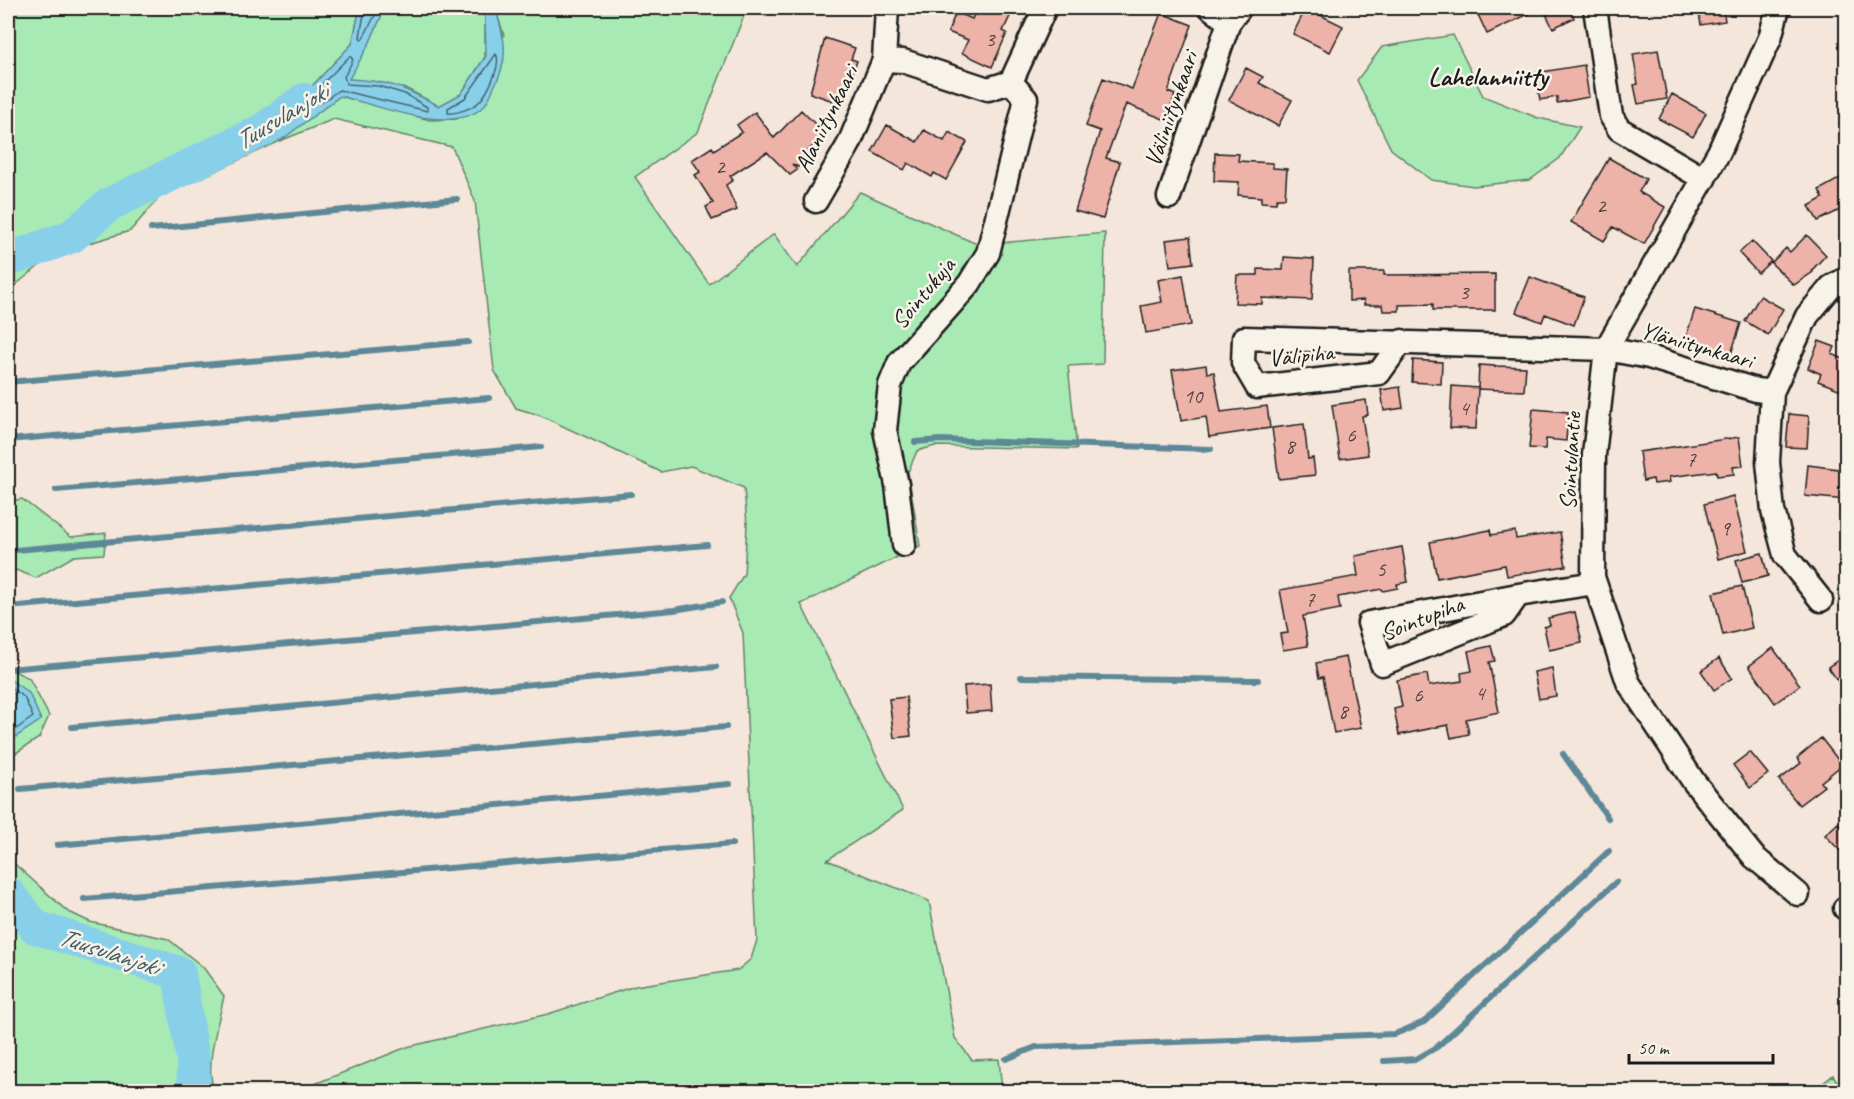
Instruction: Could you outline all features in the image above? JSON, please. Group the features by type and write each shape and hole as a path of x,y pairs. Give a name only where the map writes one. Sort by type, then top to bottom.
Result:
{"street":[{"name":"Alaniitynkaari","path":"816,201 849,144 884,60 887,8"},
{"path":"1011,82 1045,8"},
{"path":"1211,8 1235,15"},
{"path":"1595,8 1611,116 1618,129 1704,179"},
{"name":"Sointulantie","path":"1778,8 1770,38 1704,179 1606,349 1593,455 1595,584 1628,682 1634,692 1694,782 1754,857 1798,894"},
{"name":"Väliniitynkaari","path":"1169,196 1235,15"},
{"name":"Alaniitynkaari","path":"884,60 903,61 988,89 1011,82"},
{"name":"Sointukuja","path":"904,545 897,485 885,430 890,385 899,363 969,284 988,253 1026,99 1011,82"},
{"name":"Yläniitynkaari","path":"1821,600 1785,555 1773,511 1768,462 1772,392 1807,316 1831,287 1846,279"},
{"name":"Välipiha","path":"1402,341 1379,373 1257,387 1243,363 1244,338 1402,341 1606,349"},
{"name":"Yläniitynkaari","path":"1606,349 1649,357 1756,390 1772,392"},
{"name":"Sointupiha","path":"1518,595 1504,615 1382,664 1369,623 1518,595 1595,584"}],"green space":[{"path":"8,8 360,8 352,44 313,85 262,122 280,140 340,96 430,120 457,119 504,35 495,8 747,8 698,132 635,177 709,284 774,234 797,267 860,192 979,245 1105,233 1103,364 1068,366 1077,449 935,446 917,451 908,472 920,546 801,604 903,810 827,860 929,901 955,1038 972,1060 999,1059 1002,1092 297,1091 407,1047 548,1014 635,986 738,970 751,959 757,940 743,633 729,598 744,574 747,525 744,488 691,466 661,472 539,415 516,408 494,370 475,201 452,147 334,119 280,141 160,197 130,231 69,249 39,266 8,291"},
{"path":"385,8 477,8 485,16 485,57 461,94 439,106 407,89 348,79 368,46"},
{"path":"1453,35 1483,96 1538,118 1580,127 1560,158 1530,180 1474,186 1431,180 1391,149 1357,80 1382,47"},
{"path":"8,480 11,501 22,499 71,537 106,533 104,554 74,556 36,578 8,567"},
{"path":"8,668 29,678 49,716 39,738 8,758"},
{"path":"8,858 67,911 90,922 168,939 203,967 224,996 211,1058 212,1082 215,1091 8,1091"},
{"path":"1833,1075 1843,1091 1814,1091"}],"water":[{"path":"360,8 385,8 368,46 349,79 376,81 396,86 439,106 461,94 486,56 485,17 477,8 495,8 503,39 504,57 499,77 485,105 469,115 453,119 434,119 413,116 340,96 280,141 262,122 313,85 352,44"},
{"path":"8,678 29,693 41,720 8,742"}],"building":[{"path":"977,8 1014,8 1003,31 1007,33 992,67 962,53 968,40 948,32 956,12 972,19"},
{"path":"1306,8 1343,26 1330,52 1293,34"},
{"path":"1475,8 1541,8 1487,34"},
{"path":"1543,8 1569,8 1574,18 1553,28"},
{"path":"1698,8 1723,8 1725,21 1701,25"},
{"path":"1161,13 1192,25 1168,92 1175,95 1166,120 1126,104 1106,158 1120,162 1103,219 1075,211 1100,131 1086,126 1103,78 1132,89"},
{"path":"825,38 855,48 851,59 857,61 842,104 810,93"},
{"path":"1658,50 1667,99 1638,104 1634,85 1638,84 1633,54"},
{"path":"1584,65 1589,97 1557,103 1557,97 1540,100 1535,73"},
{"path":"1246,68 1263,77 1259,83 1292,100 1278,126 1229,100"},
{"path":"1672,94 1706,113 1693,137 1659,119"},
{"path":"801,110 825,134 807,152 810,155 798,167 792,164 797,170 790,175 767,152 730,176 733,180 726,185 737,210 712,220 706,207 713,203 695,175 700,172 692,160 712,147 714,150 742,132 737,125 755,112 774,138"},
{"path":"887,125 917,142 924,130 944,141 949,132 967,142 946,180 934,173 932,177 908,163 904,170 872,152"},
{"path":"1215,153 1239,154 1238,161 1273,163 1273,168 1287,169 1285,198 1277,198 1276,203 1261,202 1261,197 1238,195 1239,182 1214,181"},
{"path":"1609,158 1646,179 1639,192 1665,207 1644,244 1613,227 1604,241 1571,222"},
{"path":"1846,175 1846,207 1818,221 1809,206 1823,198 1819,190"},
{"path":"1807,235 1826,255 1812,270 1813,272 1794,285 1771,263 1786,248 1790,252"},
{"path":"1190,237 1193,263 1170,266 1166,240"},
{"path":"1752,241 1771,261 1758,273 1739,253"},
{"path":"1284,257 1314,259 1312,300 1262,298 1262,304 1235,303 1237,275 1258,275 1258,269 1283,270"},
{"path":"1349,271 1384,271 1384,275 1495,274 1495,310 1433,310 1433,304 1399,305 1399,311 1383,311 1382,305 1364,305 1364,300 1349,301"},
{"path":"1183,275 1191,325 1146,333 1141,306 1162,302 1158,280"},
{"path":"1530,277 1584,297 1574,325 1545,314 1542,322 1516,312"},
{"path":"1760,296 1783,309 1768,335 1745,321"},
{"path":"1695,309 1741,323 1731,354 1685,340"},
{"path":"1819,341 1835,347 1832,354 1846,360 1846,392 1818,381 1821,374 1808,368"},
{"path":"1413,360 1442,362 1441,384 1412,382"},
{"path":"1206,365 1207,373 1214,372 1221,412 1267,406 1270,428 1209,437 1206,417 1181,421 1172,370"},
{"path":"1479,365 1495,366 1495,368 1496,366 1526,367 1524,391 1478,389 1476,429 1450,428 1452,386 1478,388"},
{"path":"1400,387 1403,408 1384,411 1381,390"},
{"path":"1366,400 1368,415 1362,416 1368,455 1340,459 1332,405"},
{"path":"1533,409 1568,412 1566,441 1546,439 1545,449 1529,448"},
{"path":"1789,414 1809,416 1807,448 1786,447"},
{"path":"1304,424 1308,459 1313,458 1315,475 1279,479 1272,428"},
{"path":"1739,437 1743,466 1733,467 1734,474 1717,476 1716,471 1669,477 1670,482 1654,484 1653,479 1643,481 1639,452"},
{"path":"1808,465 1846,470 1846,500 1805,496"},
{"path":"1733,496 1747,551 1718,559 1704,504"},
{"path":"1490,530 1491,535 1515,531 1516,539 1560,532 1566,566 1507,576 1505,565 1437,578 1430,542"},
{"path":"1402,547 1408,582 1397,584 1398,588 1338,597 1340,609 1303,616 1308,646 1283,650 1280,634 1288,633 1280,590 1358,576 1355,556"},
{"path":"1762,553 1768,576 1742,583 1736,560"},
{"path":"1742,586 1752,628 1723,635 1713,593"},
{"path":"1575,612 1582,643 1549,650 1544,627 1550,625 1548,618"},
{"path":"1491,646 1495,661 1489,662 1499,712 1466,719 1469,734 1451,738 1448,725 1399,735 1394,709 1402,707 1397,680 1427,674 1429,686 1462,681 1461,673 1472,671 1468,651"},
{"path":"1773,648 1800,685 1775,703 1749,666"},
{"path":"1846,655 1846,693 1828,667"},
{"path":"1346,657 1361,728 1334,733 1323,677 1319,678 1316,663"},
{"path":"1719,658 1732,678 1714,690 1701,671"},
{"path":"1552,668 1556,696 1539,699 1534,672"},
{"path":"990,684 992,711 966,713 964,686"},
{"path":"906,697 911,736 894,738 889,699"},
{"path":"1821,738 1842,765 1821,782 1824,786 1799,805 1779,780 1801,763 1797,758"},
{"path":"1750,752 1768,774 1750,788 1733,765"},
{"path":"1838,823 1846,832 1846,857 1825,835"}],"waterway":[{"name":"Tuusulanjoki","path":"8,260 72,236 110,204 263,130 304,100"},
{"path":"151,229 457,199"},
{"path":"8,382 468,342"},
{"path":"8,440 489,398"},
{"path":"915,442 940,440 1211,449"},
{"path":"56,490 541,447"},
{"path":"16,550 631,494"},
{"path":"8,607 707,545"},
{"path":"8,669 674,610 722,602"},
{"path":"72,727 716,667"},
{"path":"1021,677 1258,680"},
{"path":"20,789 726,727"},
{"path":"1563,754 1608,818"},
{"path":"57,845 730,784"},
{"path":"84,899 732,844"},
{"path":"1006,1059 1036,1047 1395,1034 1424,1022 1609,851"},
{"path":"1384,1061 1416,1059 1437,1047 1616,882"},
{"name":"Tuusulanjoki","path":"8,893 35,927 179,973 193,1061 194,1092"}],"district":[{"name":"Lahelanniitty","path":"1488,76"}]}
